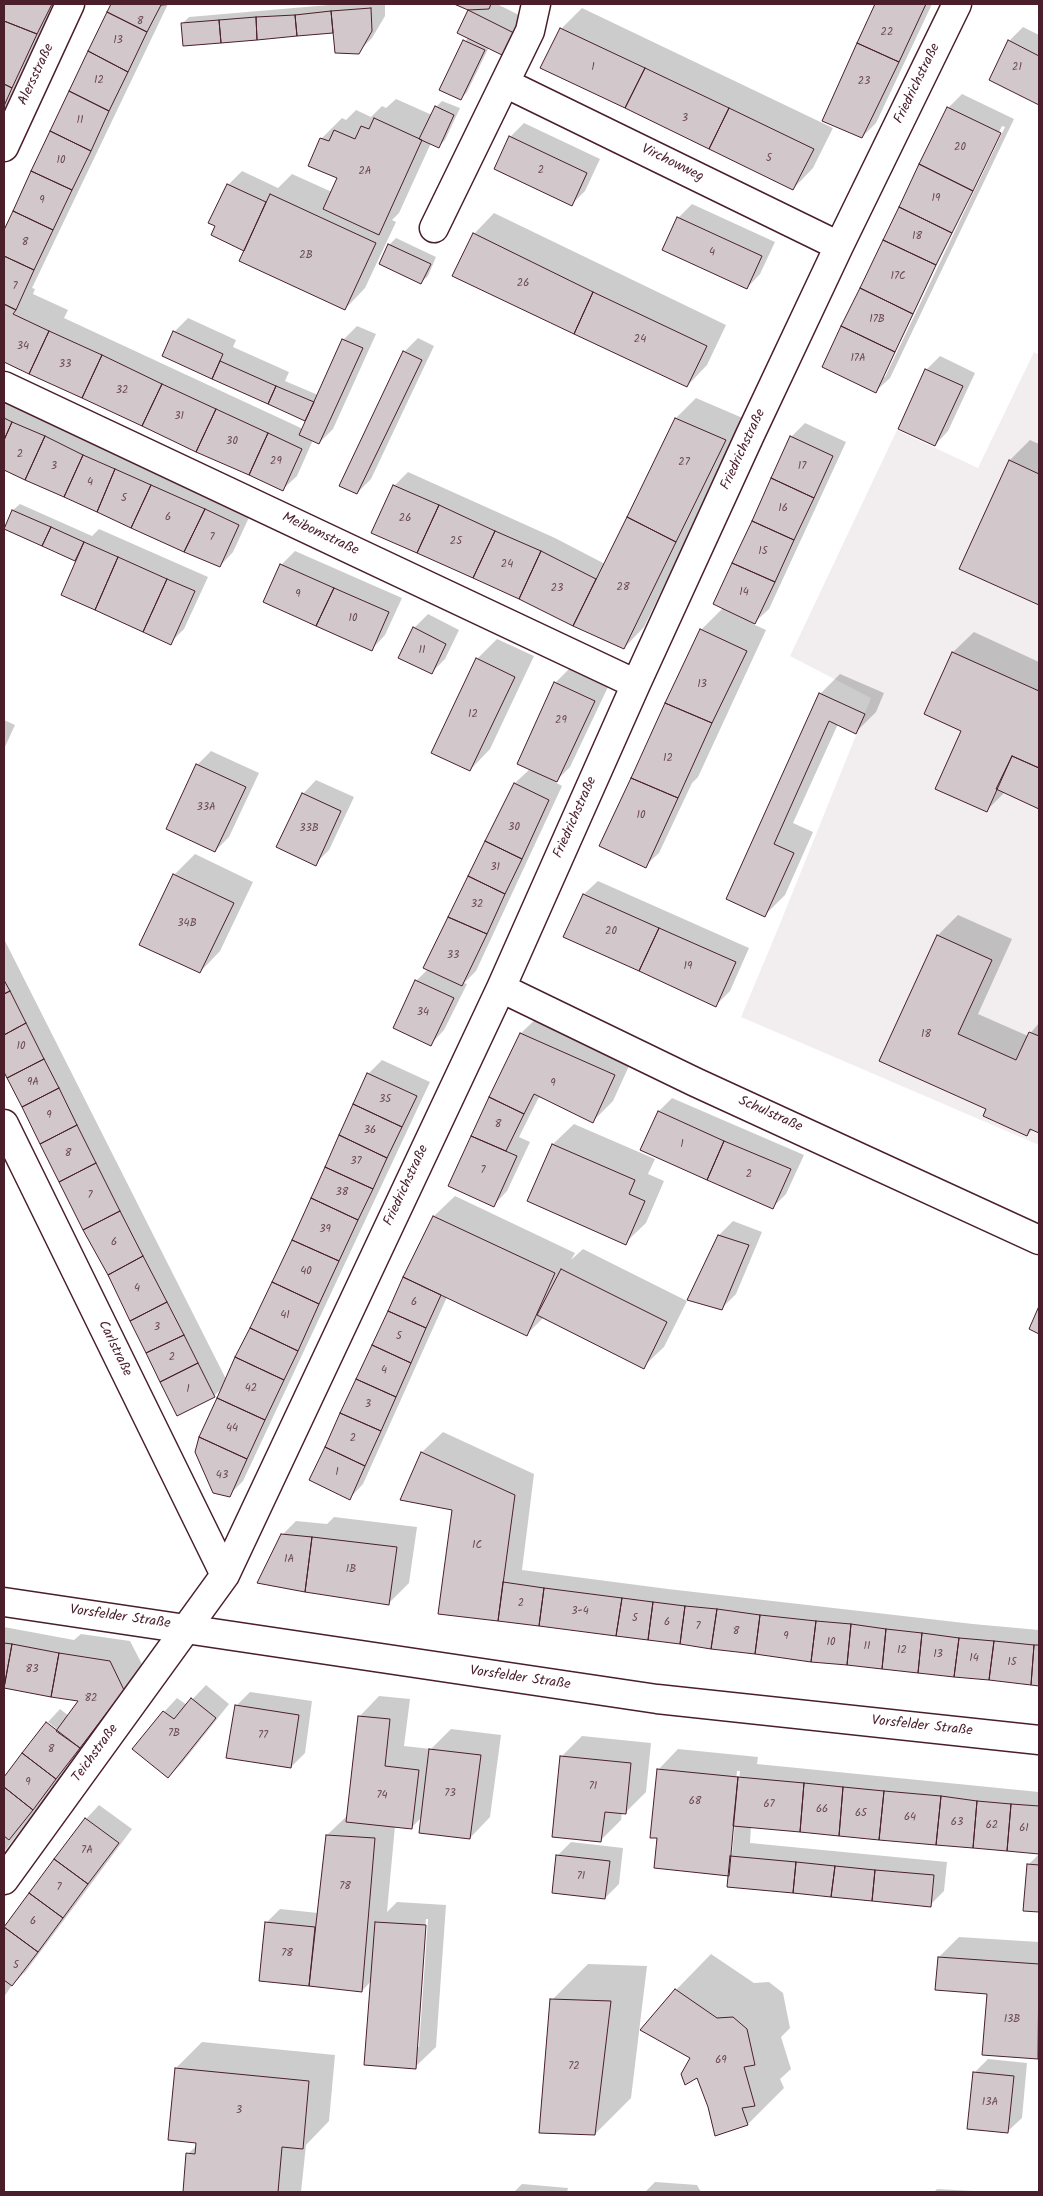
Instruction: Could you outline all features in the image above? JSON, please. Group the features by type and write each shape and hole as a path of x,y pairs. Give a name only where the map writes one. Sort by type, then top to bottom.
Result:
{"street":[{"name":"Alersstraße","path":"4,147 70,4"},
{"path":"434,228 530,31 536,4"},
{"name":"Friedrichstraße","path":"187,1628 225,1574 501,988 636,684 839,246 957,4"},
{"name":"Virchowweg","path":"505,83 839,246"},
{"name":"Meibomstraße","path":"4,386 636,684"},
{"name":"Schulstraße","path":"501,988 695,1082 1039,1240"},
{"name":"Carlstraße","path":"4,1124 225,1574"},
{"name":"Vorsfelder Straße","path":"4,1602 657,1698 1039,1740"},
{"name":"Teichstraße","path":"4,1880 187,1628"}],"shaded area":[{"path":"1034,352 1039,355 1039,1145 741,1017 871,698 790,656 897,430 978,468"}],"building":[{"path":"4,4 52,4 37,34 4,21"},
{"path":"111,4 174,4 161,5 147,32 107,12"},
{"path":"454,4 491,4 489,9 468,10"},
{"path":"875,4 926,4 899,62 857,43"},
{"path":"371,8 372,31 359,54 335,53 331,11"},
{"path":"468,10 516,34 504,56 457,33"},
{"path":"331,11 333,33 297,36 295,15"},
{"path":"107,12 147,32 128,72 88,51"},
{"path":"295,15 297,36 257,40 256,17"},
{"path":"256,17 257,40 221,43 219,20"},
{"path":"219,20 221,43 183,46 181,23"},
{"path":"4,21 37,34 12,88 4,84"},
{"path":"560,28 645,68 625,108 540,68"},
{"path":"463,40 485,50 461,100 439,90"},
{"path":"1008,40 1039,56 1039,105 989,80"},
{"path":"857,43 899,62 862,138 822,121"},
{"path":"88,51 128,72 109,111 69,91"},
{"path":"645,68 729,108 709,149 625,108"},
{"path":"4,84 12,88 4,106"},
{"path":"69,91 109,111 91,151 50,131"},
{"path":"435,106 454,115 439,148 419,139"},
{"path":"947,107 1001,133 973,191 919,164"},
{"path":"729,108 814,149 793,190 709,149"},
{"path":"374,118 422,140 379,235 323,209 337,178 308,166 320,138 329,141 334,130 355,139 361,126 369,129"},
{"path":"50,131 91,151 72,190 31,171"},
{"path":"509,136 587,173 572,206 494,169"},
{"path":"919,164 973,191 952,233 899,207"},
{"path":"31,171 72,190 53,230 13,211"},
{"path":"227,184 266,202 244,251 211,235 215,226 208,223"},
{"path":"270,194 376,243 345,310 239,261"},
{"path":"899,207 952,233 936,265 883,240"},
{"path":"13,211 53,230 34,270 4,256 4,230"},
{"path":"677,217 762,256 747,289 662,250"},
{"path":"473,233 593,292 574,334 452,276"},
{"path":"883,240 936,265 913,314 860,288"},
{"path":"388,244 431,264 421,284 379,264"},
{"path":"4,256 34,270 16,310 4,304"},
{"path":"860,288 913,314 895,352 841,326"},
{"path":"593,292 707,346 687,387 574,334"},
{"path":"4,304 16,310 13,314 49,331 29,374 4,362"},
{"path":"841,326 895,352 876,393 822,367"},
{"path":"49,331 102,355 82,398 29,374"},
{"path":"173,331 223,354 212,379 162,356"},
{"path":"342,339 363,348 319,444 299,435"},
{"path":"403,351 422,360 357,494 339,486"},
{"path":"102,355 162,384 142,426 82,398"},
{"path":"220,361 276,386 268,404 212,379"},
{"path":"925,369 963,386 935,446 898,429"},
{"path":"162,384 216,409 196,452 142,426"},
{"path":"276,386 314,402 305,421 268,404"},
{"path":"216,409 268,433 249,475 196,452"},
{"path":"4,418 12,422 4,440"},
{"path":"675,418 726,440 676,542 627,517"},
{"path":"12,422 45,436 25,480 4,470 4,440"},
{"path":"268,433 302,449 283,491 249,475"},
{"path":"45,436 83,455 64,497 25,480"},
{"path":"790,436 833,456 814,498 771,478"},
{"path":"83,455 115,469 97,512 64,497"},
{"path":"1009,460 1039,474 1039,605 959,569"},
{"path":"115,469 151,485 131,528 97,512"},
{"path":"771,478 814,498 794,540 752,521"},
{"path":"151,485 205,509 184,552 131,528"},
{"path":"393,485 439,505 417,553 371,533"},
{"path":"439,505 495,531 473,578 417,553"},
{"path":"205,509 239,525 220,567 184,552"},
{"path":"12,510 51,527 42,546 4,529"},
{"path":"627,517 676,542 624,649 573,626"},
{"path":"752,521 794,540 775,582 732,563"},
{"path":"51,527 84,542 75,561 42,546"},
{"path":"495,531 541,551 519,599 473,578"},
{"path":"84,542 118,557 95,610 61,595"},
{"path":"541,551 596,579 573,626 519,599"},
{"path":"118,557 167,579 143,632 95,610"},
{"path":"732,563 775,582 755,624 713,604"},
{"path":"280,564 334,588 316,626 263,602"},
{"path":"167,579 195,591 171,645 143,632"},
{"path":"334,588 389,612 372,651 316,626"},
{"path":"413,627 446,644 432,674 398,658"},
{"path":"700,629 747,651 712,723 665,703"},
{"path":"952,652 1039,691 1039,768 1012,756 987,812 935,789 961,731 924,714"},
{"path":"476,658 515,677 470,771 431,753"},
{"path":"554,682 595,701 557,782 517,764"},
{"path":"819,693 865,714 856,734 829,721 774,844 794,853 765,917 726,899"},
{"path":"665,703 712,723 678,798 631,778"},
{"path":"1012,756 1039,768 1039,809 996,789"},
{"path":"196,764 246,787 215,852 166,829"},
{"path":"631,778 678,798 646,868 599,846"},
{"path":"514,783 549,800 522,859 485,841"},
{"path":"302,793 341,811 316,866 276,847"},
{"path":"485,841 522,859 505,894 468,876"},
{"path":"173,874 234,903 200,973 139,945"},
{"path":"468,876 505,894 487,934 448,917"},
{"path":"583,894 659,928 639,971 563,937"},
{"path":"448,917 487,934 462,986 423,968"},
{"path":"659,928 736,962 716,1007 639,971"},
{"path":"937,935 992,960 958,1034 1016,1060 1029,1032 1039,1036 1039,1133 1030,1129 1027,1136 983,1116 986,1109 879,1061"},
{"path":"4,980 10,991 4,994"},
{"path":"415,980 454,998 431,1046 393,1028"},
{"path":"10,991 26,1023 4,1035 4,994"},
{"path":"26,1023 44,1059 7,1078 4,1072 4,1035"},
{"path":"520,1033 615,1075 593,1123 534,1094 524,1114 489,1097"},
{"path":"44,1059 59,1088 22,1107 7,1078"},
{"path":"367,1073 417,1096 402,1127 353,1104"},
{"path":"59,1088 77,1125 40,1144 22,1107"},
{"path":"489,1097 524,1114 506,1151 471,1136"},
{"path":"353,1104 402,1127 387,1158 339,1135"},
{"path":"658,1111 724,1141 707,1180 640,1150"},
{"path":"77,1125 96,1163 59,1182 40,1144"},
{"path":"339,1135 387,1158 373,1189 325,1167"},
{"path":"471,1136 517,1156 494,1207 448,1186"},
{"path":"724,1141 791,1169 773,1209 707,1180"},
{"path":"552,1144 635,1180 629,1194 645,1201 626,1245 527,1201"},
{"path":"96,1163 120,1211 83,1230 59,1182"},
{"path":"325,1167 373,1189 358,1220 311,1198"},
{"path":"311,1198 358,1220 339,1261 292,1240"},
{"path":"120,1211 143,1256 108,1275 83,1230"},
{"path":"433,1216 555,1273 527,1336 403,1277"},
{"path":"718,1235 749,1245 722,1310 687,1300"},
{"path":"292,1240 339,1261 319,1304 272,1282"},
{"path":"143,1256 167,1302 130,1321 108,1275"},
{"path":"561,1269 667,1322 644,1369 537,1315"},
{"path":"403,1277 441,1295 426,1328 388,1311"},
{"path":"272,1282 319,1304 298,1351 250,1328"},
{"path":"167,1302 184,1335 146,1353 130,1321"},
{"path":"1039,1306 1039,1334 1029,1329"},
{"path":"388,1311 426,1328 411,1363 372,1345"},
{"path":"250,1328 298,1351 284,1380 235,1357"},
{"path":"184,1335 198,1363 160,1382 146,1353"},
{"path":"372,1345 411,1363 396,1397 356,1379"},
{"path":"235,1357 284,1380 265,1420 217,1398"},
{"path":"198,1363 215,1397 177,1416 160,1382"},
{"path":"356,1379 396,1397 381,1431 340,1413"},
{"path":"217,1398 265,1420 247,1459 199,1437"},
{"path":"340,1413 381,1431 365,1466 325,1447"},
{"path":"199,1437 247,1459 230,1497 213,1493 195,1452"},
{"path":"325,1447 365,1466 350,1500 309,1480"},
{"path":"421,1452 515,1495 498,1621 438,1614 452,1510 400,1500"},
{"path":"281,1534 312,1537 305,1592 257,1583"},
{"path":"312,1537 397,1547 389,1605 305,1592"},
{"path":"503,1582 544,1588 539,1626 498,1621"},
{"path":"544,1588 622,1598 616,1636 539,1626"},
{"path":"622,1598 653,1602 648,1640 616,1636"},
{"path":"653,1602 685,1606 680,1644 648,1640"},
{"path":"685,1606 717,1609 711,1649 680,1644"},
{"path":"717,1609 760,1615 755,1654 711,1649"},
{"path":"760,1615 816,1621 811,1662 755,1654"},
{"path":"816,1621 851,1624 847,1665 811,1662"},
{"path":"851,1624 886,1629 882,1669 847,1665"},
{"path":"886,1629 922,1633 918,1673 882,1669"},
{"path":"922,1633 959,1638 954,1677 918,1673"},
{"path":"959,1638 994,1641 989,1680 954,1677"},
{"path":"994,1641 1034,1645 1031,1685 989,1680"},
{"path":"4,1643 12,1644 4,1688"},
{"path":"12,1644 59,1653 51,1697 4,1688"},
{"path":"1034,1645 1039,1645 1039,1686 1031,1685"},
{"path":"59,1653 110,1661 124,1690 80,1748 56,1731 78,1701 51,1697"},
{"path":"191,1698 216,1718 168,1778 132,1749 163,1711 174,1719"},
{"path":"235,1705 299,1715 291,1768 226,1758"},
{"path":"358,1716 390,1719 385,1766 419,1770 412,1829 346,1822"},
{"path":"46,1722 80,1748 56,1779 22,1753"},
{"path":"429,1749 481,1755 470,1839 419,1833"},
{"path":"22,1753 56,1779 33,1810 4,1787 4,1777"},
{"path":"560,1756 631,1763 626,1814 605,1812 601,1842 552,1837"},
{"path":"657,1769 738,1777 729,1876 654,1868 657,1838 650,1838"},
{"path":"738,1777 804,1783 800,1832 733,1826"},
{"path":"804,1783 843,1787 839,1836 800,1832"},
{"path":"4,1787 33,1810 9,1840 4,1836"},
{"path":"843,1787 884,1791 879,1840 839,1836"},
{"path":"884,1791 941,1796 936,1845 879,1840"},
{"path":"941,1796 977,1801 973,1848 936,1845"},
{"path":"977,1801 1011,1804 1007,1851 973,1848"},
{"path":"1011,1804 1039,1806 1039,1854 1007,1851"},
{"path":"85,1818 119,1843 88,1884 54,1859"},
{"path":"326,1835 375,1838 362,1992 309,1986"},
{"path":"556,1855 610,1861 605,1899 552,1893"},
{"path":"730,1856 796,1862 793,1893 727,1887"},
{"path":"54,1859 88,1884 63,1918 29,1893"},
{"path":"796,1862 835,1866 831,1897 793,1893"},
{"path":"1027,1864 1039,1865 1039,1912 1023,1911"},
{"path":"835,1866 875,1870 872,1901 831,1897"},
{"path":"875,1870 934,1875 931,1907 872,1901"},
{"path":"29,1893 63,1918 38,1952 4,1927"},
{"path":"265,1922 315,1927 309,1986 259,1981"},
{"path":"375,1922 426,1925 416,2069 364,2065"},
{"path":"4,1927 38,1952 12,1986 4,1980"},
{"path":"938,1957 1039,1964 1038,2059 982,2055 987,1994 935,1990"},
{"path":"675,1989 717,2018 733,2017 747,2029 755,2065 744,2067 755,2106 742,2108 748,2125 715,2136 708,2107 697,2078 685,2085 681,2074 690,2058 640,2030"},
{"path":"550,1999 611,2001 595,2135 539,2133"},
{"path":"175,2068 309,2081 303,2149 282,2147 278,2192 183,2192 186,2153 195,2154 196,2143 168,2140"},
{"path":"973,2072 1014,2076 1008,2133 967,2129"}]}
